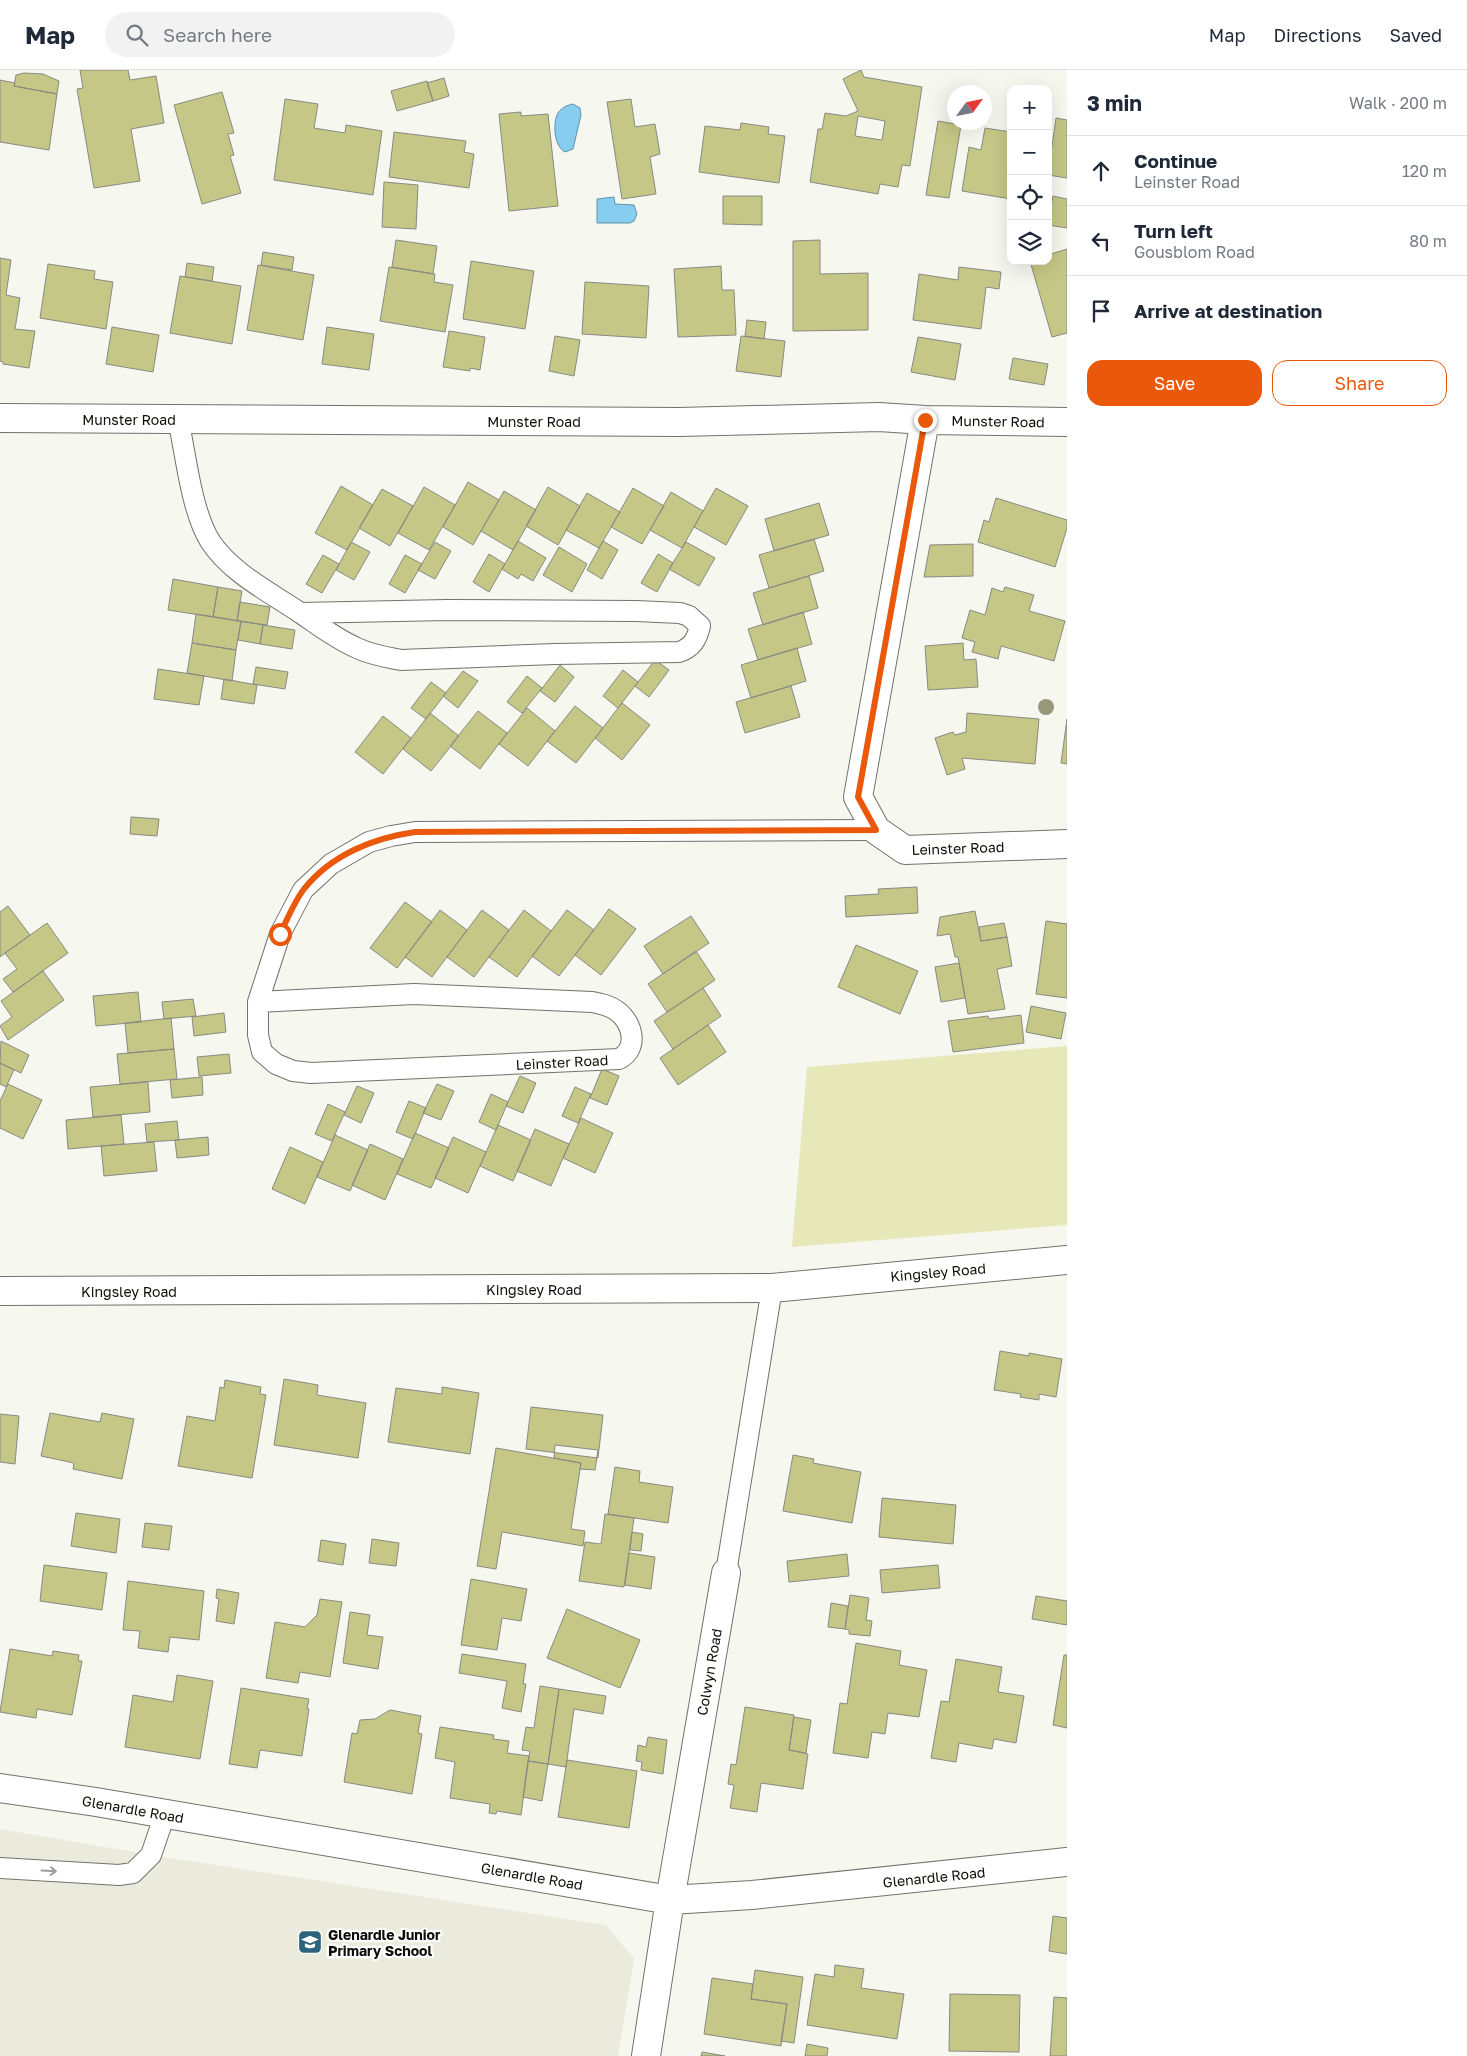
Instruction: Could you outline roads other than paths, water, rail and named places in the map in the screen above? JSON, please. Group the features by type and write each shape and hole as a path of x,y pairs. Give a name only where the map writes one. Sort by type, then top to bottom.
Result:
{"street":[{"name":"Munster Road","path":"0,418 679,422 880,417 925,420 1067,422"},
{"path":"876,830 858,797 925,420"},
{"name":"Leinster Road","path":"876,830 905,850 1067,844"},
{"name":"Kingsley Road","path":"0,1291 772,1288 1067,1260"},
{"name":"Colwyn Road","path":"646,2056 670,1900 726,1573"},
{"name":"Glenardle Road","path":"0,1788 165,1814 670,1900 752,1896 1067,1862"}],"lane":[{"path":"178,419 197,510 210,540 225,560 300,613 331,634 357,648 378,656 401,660 555,654 680,652 687,650 694,643 700,626 689,616 680,613 636,611 447,610 300,613"},
{"name":"Leinster Road","path":"258,1002 414,994 592,1002 608,1005 621,1014 630,1028 631,1048 626,1056 619,1059 292,1071 276,1064 262,1052 258,1035 258,1002 280,934 303,890 331,864 369,842 415,832 876,830"},
{"name":"Colwyn Road","path":"726,1573 772,1288"},
{"path":"0,1868 119,1875 133,1873 151,1855 165,1814"}],"water":[{"path":"573,104 580,108 581,115 573,149 565,152 561,149 557,140 555,130 556,119 562,109"},
{"path":"614,197 615,204 634,205 637,214 634,221 630,223 597,223 597,199"}],"place":[{"name":"Glenardle Junior Primary School","path":"310,1942"}]}
